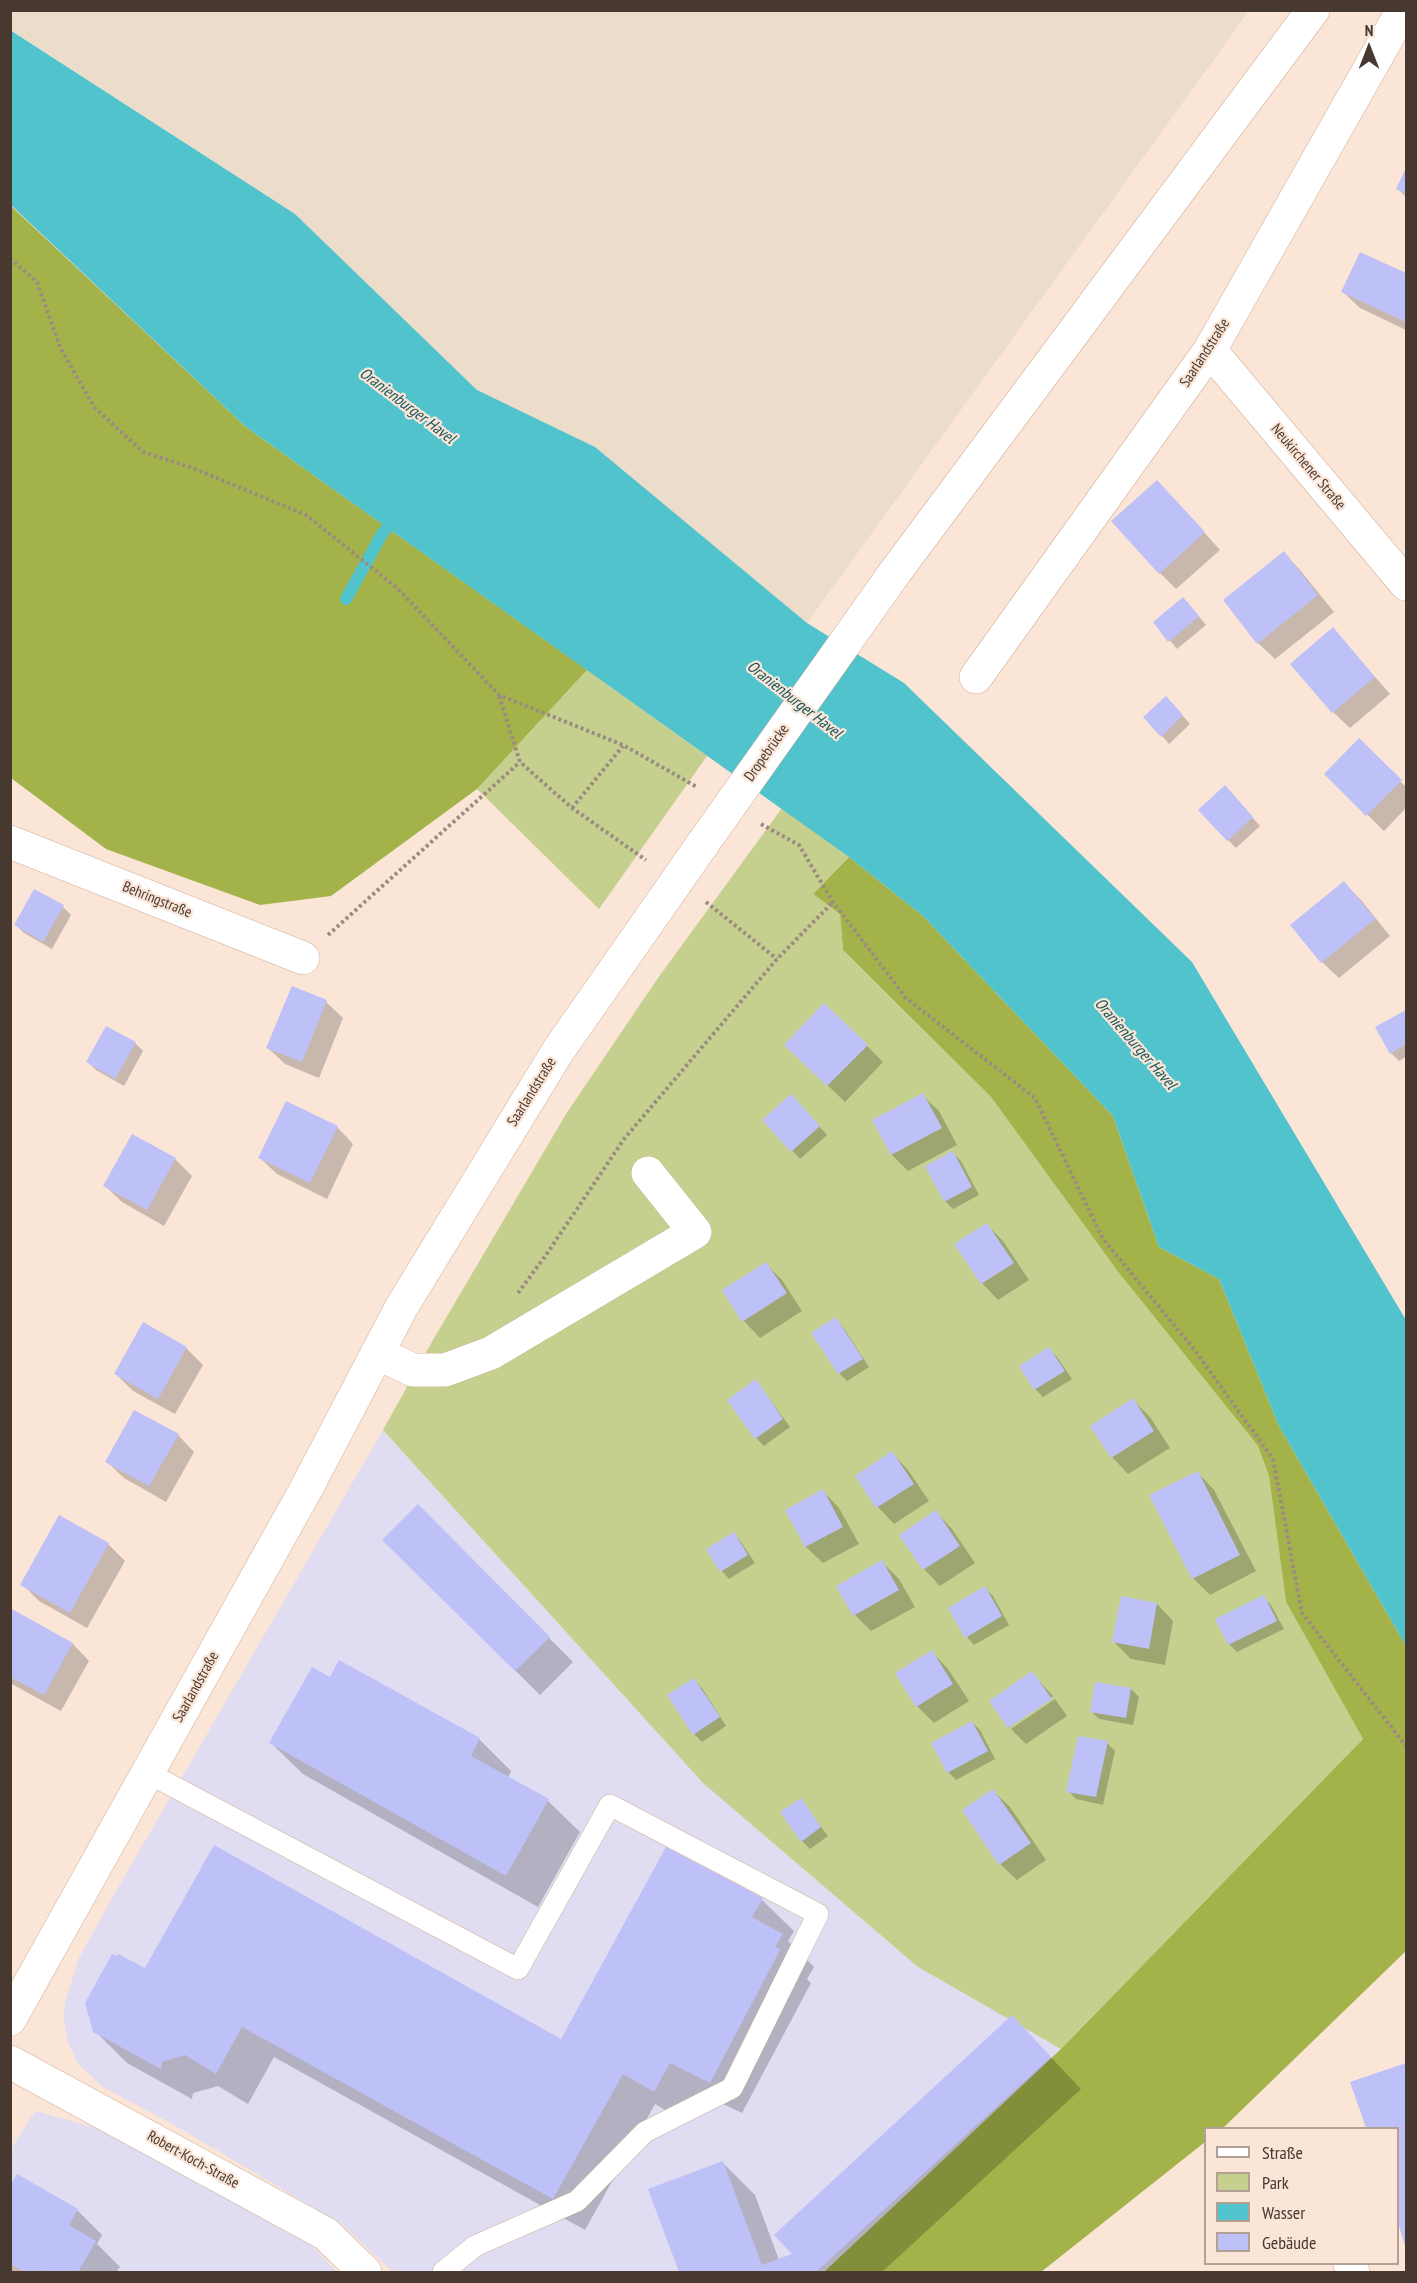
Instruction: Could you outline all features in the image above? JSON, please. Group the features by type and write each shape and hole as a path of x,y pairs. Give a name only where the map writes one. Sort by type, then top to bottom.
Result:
{"street":[{"name":"Dropebrücke","path":"704,842 893,575 1313,10"},
{"name":"Saarlandstraße","path":"976,677 1210,350 1402,10"},
{"name":"Neukirchener Straße","path":"1210,350 1407,584"},
{"name":"Behringstraße","path":"10,842 303,957"},
{"name":"Saarlandstraße","path":"10,2019 305,1491 376,1353 449,1227 558,1051 704,842"},
{"path":"376,1353 413,1370 444,1370 491,1353 695,1232 648,1173"},
{"name":"Robert-Koch-Straße","path":"10,2062 326,2234 364,2272"}],"lane":[{"path":"148,1773 518,1969 610,1805 818,1914 732,2088 645,2132 577,2201 475,2246 443,2272"}],"path":[{"path":"10,258 37,282 60,347 94,407 143,452 190,467 306,515 397,588 499,695 623,745 706,792"},
{"path":"499,695 520,762 572,808 638,855"},
{"path":"572,808 623,745"},
{"path":"303,957 520,762"},
{"path":"757,821 799,845 833,902 906,998 1035,1098 1103,1239 1193,1348 1273,1459 1302,1613 1407,1746"},
{"path":"512,1301 546,1255 624,1138 777,959 833,902"},
{"path":"710,905 777,959"}],"shaded area":[{"path":"10,11 1249,11 807,623 595,447 477,390 295,214 11,30"},
{"path":"383,1430 703,1783 918,1967 1061,2049 824,2272 393,2272 343,2225 176,2126 103,2087 78,2064 68,2042 64,2019 65,2003 79,1958"},
{"path":"35,2111 107,2131 304,2237 337,2272 25,2272 11,2264 10,2151"}],"green space":[{"path":"10,205 246,427 587,670 477,789 331,896 260,905 106,849 11,778"},
{"path":"587,670 707,756 599,909 477,789"},
{"path":"782,808 849,857 813,894 840,914 843,950 991,1097 1119,1273 1258,1446 1269,1476 1286,1602 1363,1739 1061,2049 918,1967 703,1783 383,1430 433,1340 566,1114 658,978"},
{"path":"849,857 923,916 1113,1116 1159,1247 1219,1279 1279,1426 1406,1646 1406,1951 1224,2127 1204,2127 1204,2143 1041,2272 824,2272 1061,2049 1363,1739 1286,1602 1269,1476 1258,1446 1119,1273 991,1097 843,950 840,914 813,894"}],"water":[{"name":"Oranienburger Havel","path":"10,30 295,214 477,390 595,447 807,623 904,683 1192,962 1406,1320 1406,1646 1279,1426 1219,1279 1159,1247 1113,1116 923,916 849,857 246,427 11,205"}],"building":[{"path":"1406,168 1406,194 1396,189"},
{"path":"1360,252 1406,273 1406,322 1341,292"},
{"path":"1157,480 1205,532 1159,574 1111,521"},
{"path":"1284,551 1318,595 1257,644 1223,600"},
{"path":"1183,597 1199,616 1168,642 1153,622"},
{"path":"1333,627 1375,677 1332,713 1290,664"},
{"path":"1166,696 1183,715 1161,737 1143,717"},
{"path":"1359,738 1402,780 1366,816 1324,774"},
{"path":"1225,785 1253,817 1227,841 1198,810"},
{"path":"1344,881 1375,919 1321,963 1290,925"},
{"path":"34,889 64,905 43,942 14,925"},
{"path":"292,986 327,1000 302,1062 266,1048"},
{"path":"824,1003 868,1045 827,1086 784,1045"},
{"path":"1406,1010 1406,1044 1390,1054 1375,1027"},
{"path":"106,1026 136,1042 115,1079 86,1062"},
{"path":"923,1093 942,1128 891,1155 872,1120"},
{"path":"791,1094 820,1126 791,1152 762,1120"},
{"path":"286,1101 338,1126 310,1183 258,1158"},
{"path":"132,1134 176,1158 147,1210 103,1186"},
{"path":"953,1151 972,1187 944,1202 925,1166"},
{"path":"987,1223 1014,1263 981,1284 954,1244"},
{"path":"766,1262 787,1293 742,1322 722,1290"},
{"path":"836,1317 863,1359 838,1374 811,1333"},
{"path":"143,1322 187,1347 158,1399 114,1374"},
{"path":"1049,1347 1065,1371 1034,1390 1019,1366"},
{"path":"756,1379 783,1419 755,1439 727,1400"},
{"path":"1133,1398 1154,1431 1111,1458 1090,1426"},
{"path":"134,1410 179,1434 149,1486 105,1462"},
{"path":"892,1451 914,1484 876,1508 855,1476"},
{"path":"1198,1471 1240,1555 1192,1579 1149,1495"},
{"path":"823,1489 843,1527 805,1547 785,1510"},
{"path":"418,1504 550,1637 515,1671 382,1540"},
{"path":"936,1510 960,1546 923,1570 899,1535"},
{"path":"59,1515 109,1543 70,1613 20,1585"},
{"path":"734,1532 748,1555 720,1572 706,1549"},
{"path":"882,1560 899,1590 853,1616 836,1586"},
{"path":"985,1586 1002,1616 965,1638 948,1608"},
{"path":"1264,1595 1277,1621 1228,1645 1215,1619"},
{"path":"1121,1596 1157,1603 1149,1649 1112,1642"},
{"path":"10,1608 73,1643 44,1695 10,1677"},
{"path":"932,1650 953,1684 916,1707 895,1673"},
{"path":"339,1660 480,1738 471,1756 549,1799 506,1876 269,1743 312,1667 330,1677"},
{"path":"1032,1671 1052,1699 1008,1728 989,1701"},
{"path":"694,1678 720,1717 693,1735 667,1695"},
{"path":"1095,1682 1131,1688 1126,1718 1090,1712"},
{"path":"972,1721 988,1751 947,1773 931,1743"},
{"path":"1078,1736 1108,1741 1096,1797 1066,1792"},
{"path":"993,1789 1031,1843 999,1865 962,1810"},
{"path":"801,1798 821,1827 801,1842 780,1812"},
{"path":"214,1845 561,2039 666,1847 763,1898 752,1917 783,1934 775,1947 780,1950 710,2083 670,2063 654,2092 623,2074 553,2199 242,2027 216,2074 185,2055 162,2062 161,2069 93,2032 85,2003 112,1954 117,1956 118,1954 145,1968"},
{"path":"1012,2015 1051,2057 816,2272 679,2272 648,2189 723,2161 762,2265 792,2254 774,2235"},
{"path":"1406,2063 1406,2249 1399,2226 1399,2127 1366,2127 1350,2082"},
{"path":"17,2174 78,2209 69,2225 96,2241 78,2272 45,2270 25,2272 10,2264 10,2186"}],"waterway":[{"path":"346,599 382,534 396,517"}]}
